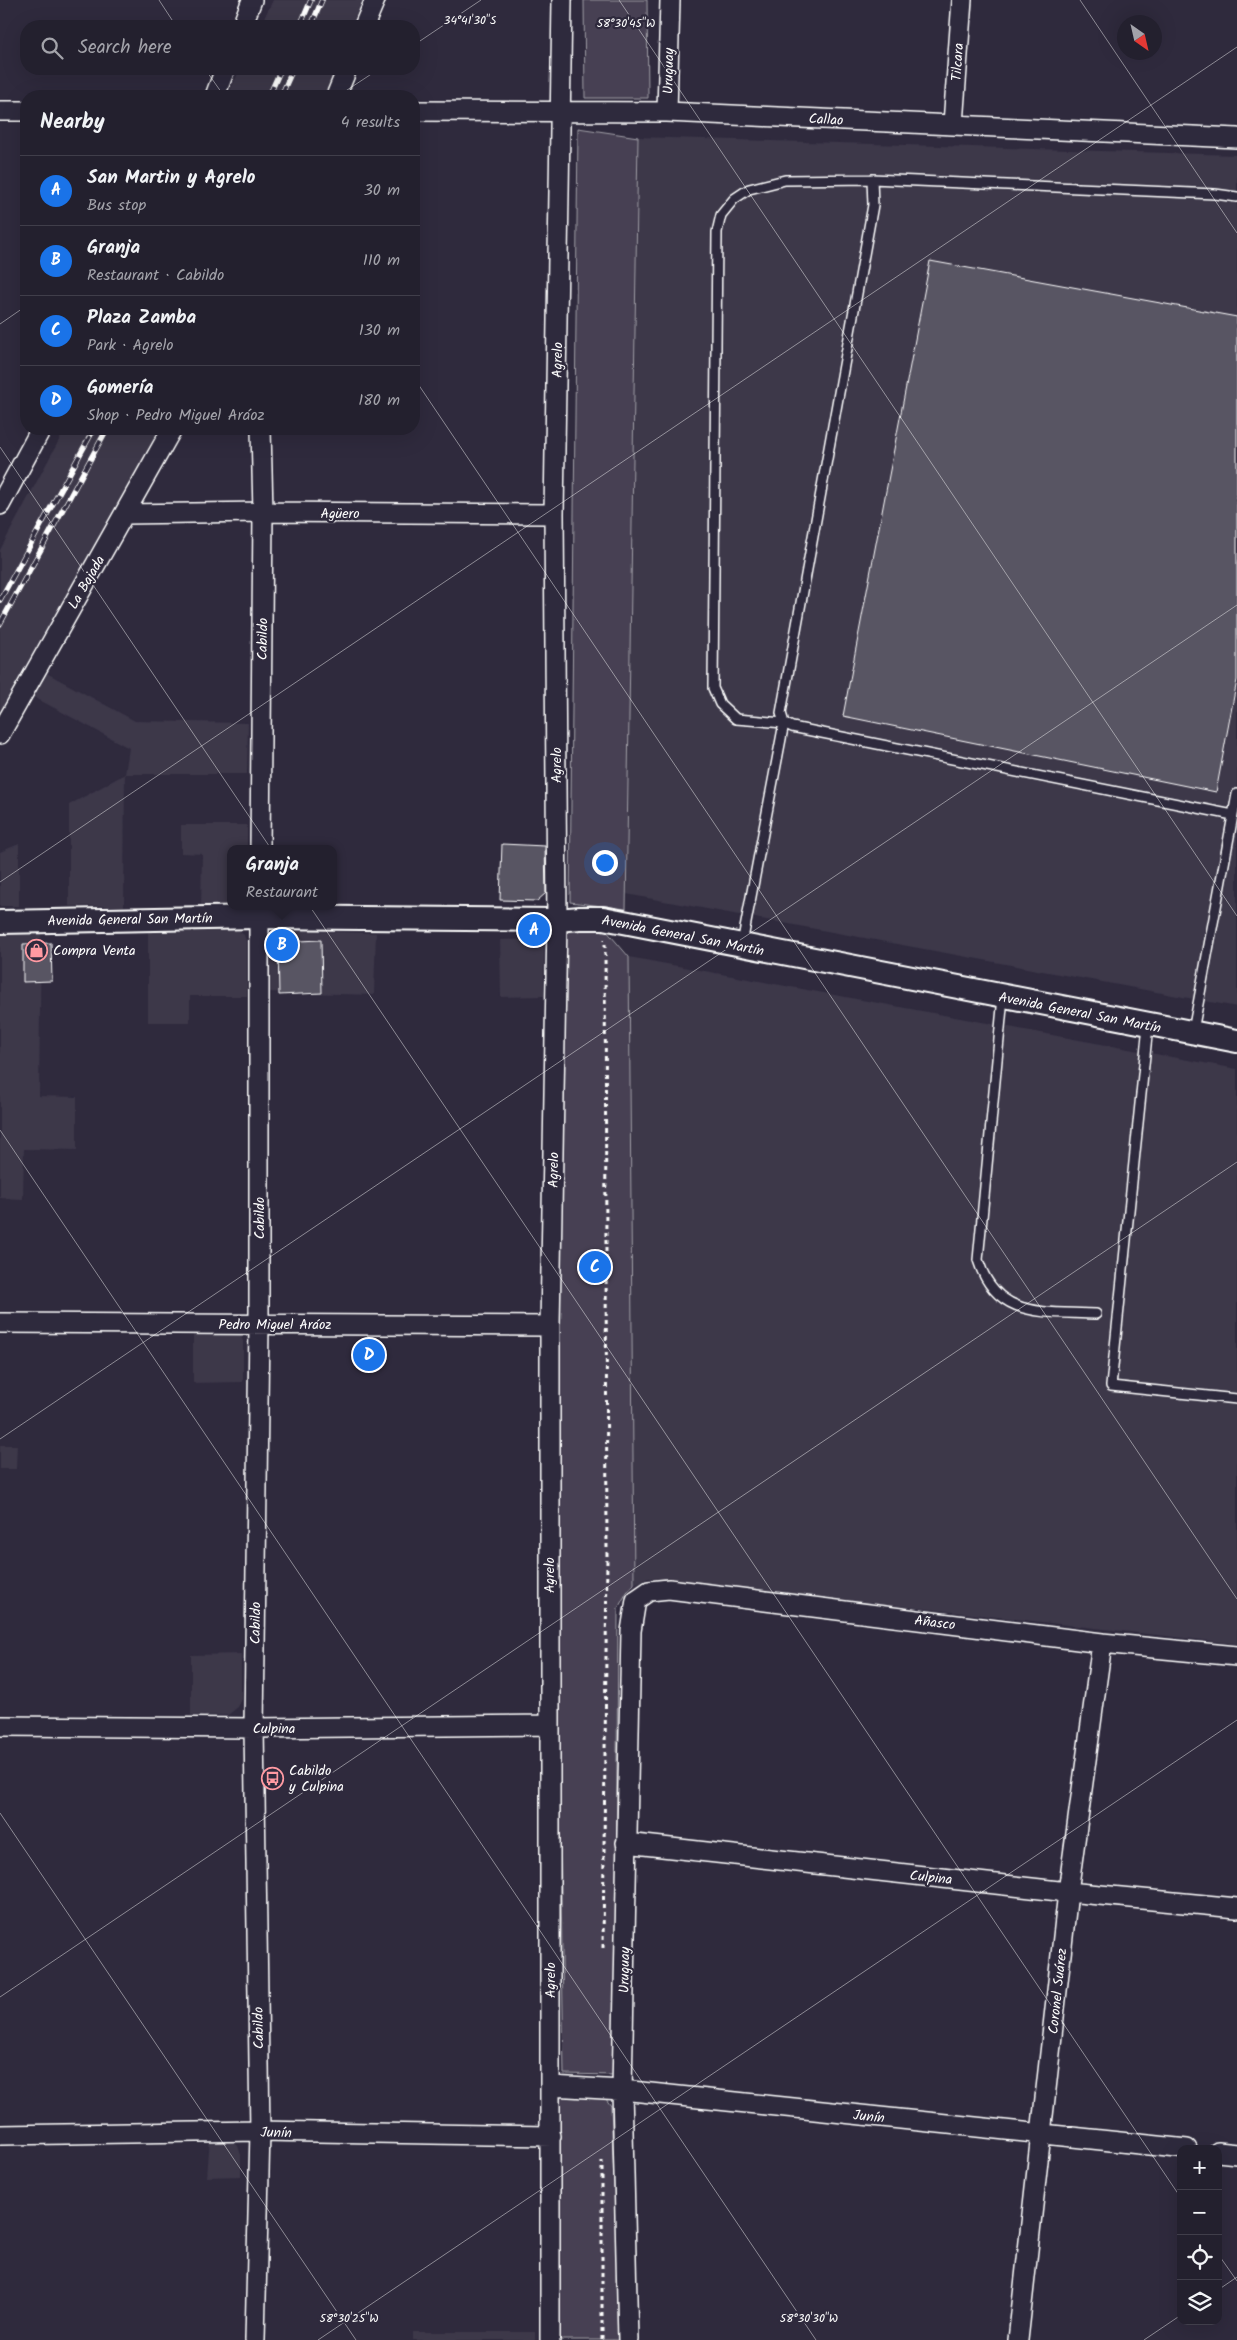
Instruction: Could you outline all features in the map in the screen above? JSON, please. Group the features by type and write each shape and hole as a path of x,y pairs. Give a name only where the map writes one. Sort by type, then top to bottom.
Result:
{"street":[{"path":"244,20 252,0"},
{"path":"367,20 375,0"},
{"name":"Agrelo","path":"550,2340 550,1326 557,920 554,514 562,112 562,0"},
{"name":"Uruguay","path":"667,112 670,0"},
{"name":"Tilcara","path":"953,124 962,0"},
{"path":"217,90 223,75"},
{"path":"338,90 345,75"},
{"path":"0,111 20,111"},
{"name":"Callao","path":"420,111 667,112 1237,138"},
{"path":"0,505 38,435"},
{"name":"La Bajada","path":"0,734 169,435"},
{"name":"Cabildo","path":"260,845 263,512 261,435"},
{"name":"Agüero","path":"125,514 263,512 554,514"},
{"name":"Cabildo","path":"255,2340 260,2131 254,1728 259,1324 259,912"},
{"name":"Avenida General San Martín","path":"0,922 259,912 557,920 603,918 1237,1042"},
{"name":"Pedro Miguel Aráoz","path":"0,1323 550,1326"},
{"name":"Añasco","path":"636,1600 648,1591 669,1589 1102,1643 1237,1656"},
{"name":"Uruguay","path":"628,2340 622,2090 631,1631 636,1600"},
{"name":"Coronel Suárez","path":"1018,2340 1068,1892 1102,1643"},
{"name":"Culpina","path":"0,1726 254,1728 549,1725"},
{"name":"Culpina","path":"626,1843 1068,1892 1237,1908"},
{"name":"Junín","path":"551,2086 622,2090 1177,2148"},
{"name":"Junín","path":"0,2135 260,2131 551,2136"},
{"path":"1222,2152 1237,2154"}],"lane":[{"path":"1233,815 792,727 784,723 736,719 720,704 713,688 717,232 721,215 734,199 748,189 785,180 872,179 1237,197"},
{"path":"742,946 784,723 781,713 874,205 872,179"},
{"path":"1193,1034 1237,794"},
{"path":"1002,997 978,1260 982,1273 994,1290 1010,1304 1024,1310 1096,1314"},
{"path":"1148,1026 1111,1386 1237,1399"}],"path":[{"path":"603,1955 607,1567 605,929"},
{"path":"602,2154 602,2340"}],"shaded area":[{"path":"273,0 365,0 357,20 263,20"},
{"path":"584,0 647,0 648,98 585,98"},
{"path":"237,75 337,75 330,90 230,90"},
{"path":"578,128 638,137 626,909 570,902"},
{"path":"638,137 1237,155 1237,1007 626,894"},
{"path":"62,435 161,435 0,726 0,550"},
{"path":"43,671 135,721 248,723 247,774 125,774 129,748 30,695"},
{"path":"125,774 124,906 69,906 69,805"},
{"path":"181,825 247,825 247,845 227,845 227,906 201,907 202,854 181,853"},
{"path":"19,844 19,906 0,906 0,852"},
{"path":"572,927 605,929 629,957 634,1584 618,1608 615,2075 564,2074 556,1577 563,932"},
{"path":"148,929 239,931 244,935 247,943 247,996 190,996 190,1022 148,1022"},
{"path":"0,930 41,930 39,1096 77,1097 77,1150 24,1149 23,1199 0,1198"},
{"path":"284,930 376,933 374,995 267,992 269,942"},
{"path":"539,939 544,946 544,996 501,997 500,940"},
{"path":"629,957 1237,1069 1237,1644 649,1578 634,1584"},
{"path":"193,1331 240,1333 243,1341 243,1382 193,1383"},
{"path":"0,1445 17,1445 16,1469 0,1469"},
{"path":"241,1654 241,1701 238,1707 228,1715 191,1716 191,1655"},
{"path":"559,2093 603,2095 611,2106 620,2340 558,2340"},
{"path":"210,2136 226,2137 238,2146 241,2155 241,2176 207,2177"},
{"path":"413,2332 535,2332 535,2340 413,2340"}],"building":[{"path":"930,261 1237,317 1237,680 1216,792 843,716"},
{"path":"502,844 545,846 546,893 537,901 500,900"},
{"path":"321,940 322,993 279,995 278,942"},
{"path":"51,943 52,981 23,982 23,944"}],"railway":[{"path":"303,20 311,0"},
{"path":"314,20 322,0"},
{"path":"272,90 278,75"},
{"path":"284,90 290,75"},
{"path":"0,600 91,435"},
{"path":"0,624 104,435"}],"place":[{"name":"San Martin y Agrelo","path":"534,930"},
{"name":"Granja","path":"282,945"},
{"name":"Compra Venta","path":"37,950"},
{"name":"Plaza Zamba","path":"595,1267"},
{"name":"Gomería","path":"369,1355"},
{"name":"Cabildo y Culpina","path":"273,1778"}]}
